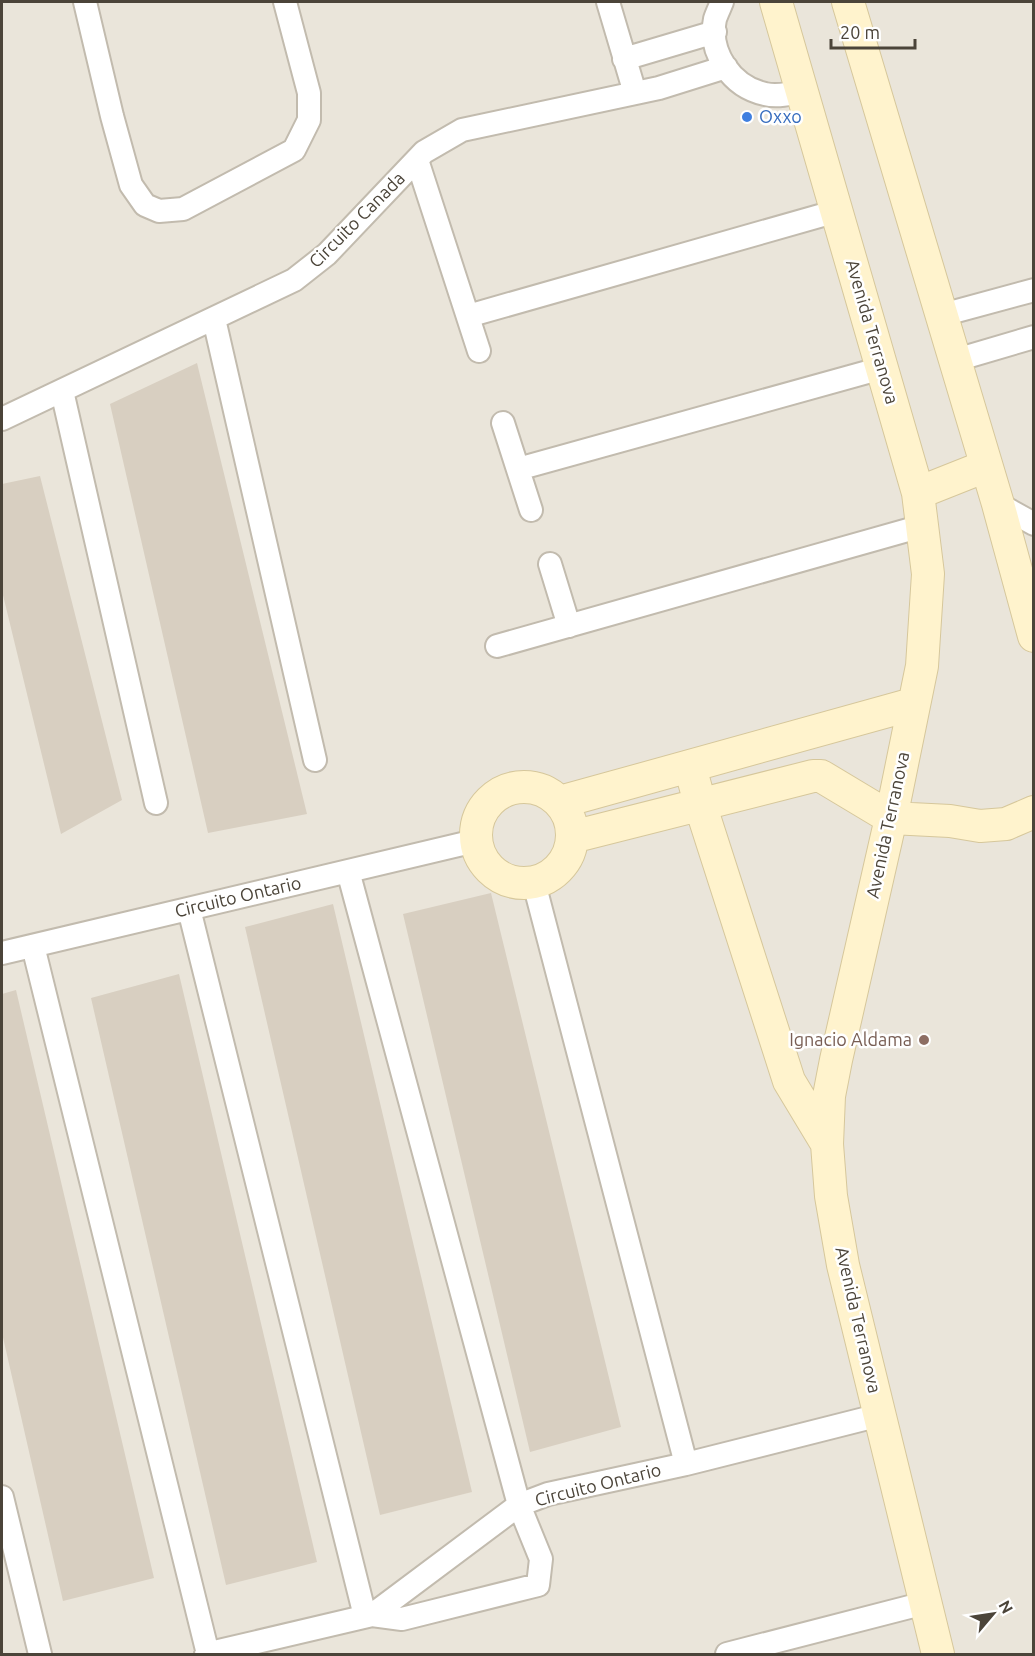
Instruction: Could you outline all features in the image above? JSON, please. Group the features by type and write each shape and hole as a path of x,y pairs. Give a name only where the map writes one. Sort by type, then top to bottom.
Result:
{"street":[{"path":"85,2 112,116 132,185 145,205 159,211 183,209 294,150 309,120 309,93 285,2"},
{"path":"608,2 635,93"},
{"path":"722,2 716,19 714,39 720,58 731,75 747,88 765,95 802,92"},
{"name":"Avenida Terranova","path":"776,2 918,493 928,574 922,666 891,818 836,1060 829,1096 827,1143 831,1196 843,1266 938,1654"},
{"path":"848,2 956,360 1034,636"},
{"path":"624,59 715,32"},
{"name":"Circuito Canada","path":"2,419 294,280 327,254 424,152 462,130 659,88 726,68"},
{"path":"417,160 479,351"},
{"path":"468,316 837,212"},
{"path":"942,315 1034,290"},
{"path":"214,319 315,760"},
{"path":"956,360 1034,337"},
{"path":"518,470 882,368"},
{"path":"62,391 156,803"},
{"path":"503,423 531,510"},
{"path":"918,493 986,466"},
{"path":"998,504 1034,524"},
{"path":"497,646 922,526"},
{"path":"550,564 569,626"},
{"path":"560,802 913,704"},
{"path":"690,766 700,804 789,1081 827,1143"},
{"path":"572,837 813,776 821,776 891,818 950,821 980,826 1006,824 1034,812"},
{"path":"515,788 537,788 560,802 566,812 572,837 570,849 561,867 546,879 534,883 510,882 494,874 481,859 475,841 477,822 486,805 500,793 515,788"},
{"name":"Circuito Ontario","path":"2,953 475,841"},
{"path":"189,909 369,1615 402,1619 538,1585 541,1559 519,1505 348,871"},
{"path":"534,883 686,1464"},
{"path":"33,946 207,1654"},
{"name":"Circuito Ontario","path":"207,1654 369,1615 519,1505 548,1494 686,1464 880,1415"},
{"path":"2,1497 40,1654"},
{"path":"727,1654 925,1604"}],"shaded area":[{"path":"2,2 1033,2 1033,1654 2,1654"}],"building":[{"path":"197,363 307,814 208,833 110,404"},
{"path":"40,476 122,800 61,834 2,591 2,484"},
{"path":"491,893 621,1427 530,1452 403,914"},
{"path":"333,904 472,1492 380,1515 245,927"},
{"path":"179,974 317,1562 226,1585 91,998"},
{"path":"16,990 154,1578 63,1601 2,1333 2,994"}],"place":[{"name":"Oxxo","path":"747,117"},
{"name":"Ignacio Aldama","path":"924,1040"}]}
